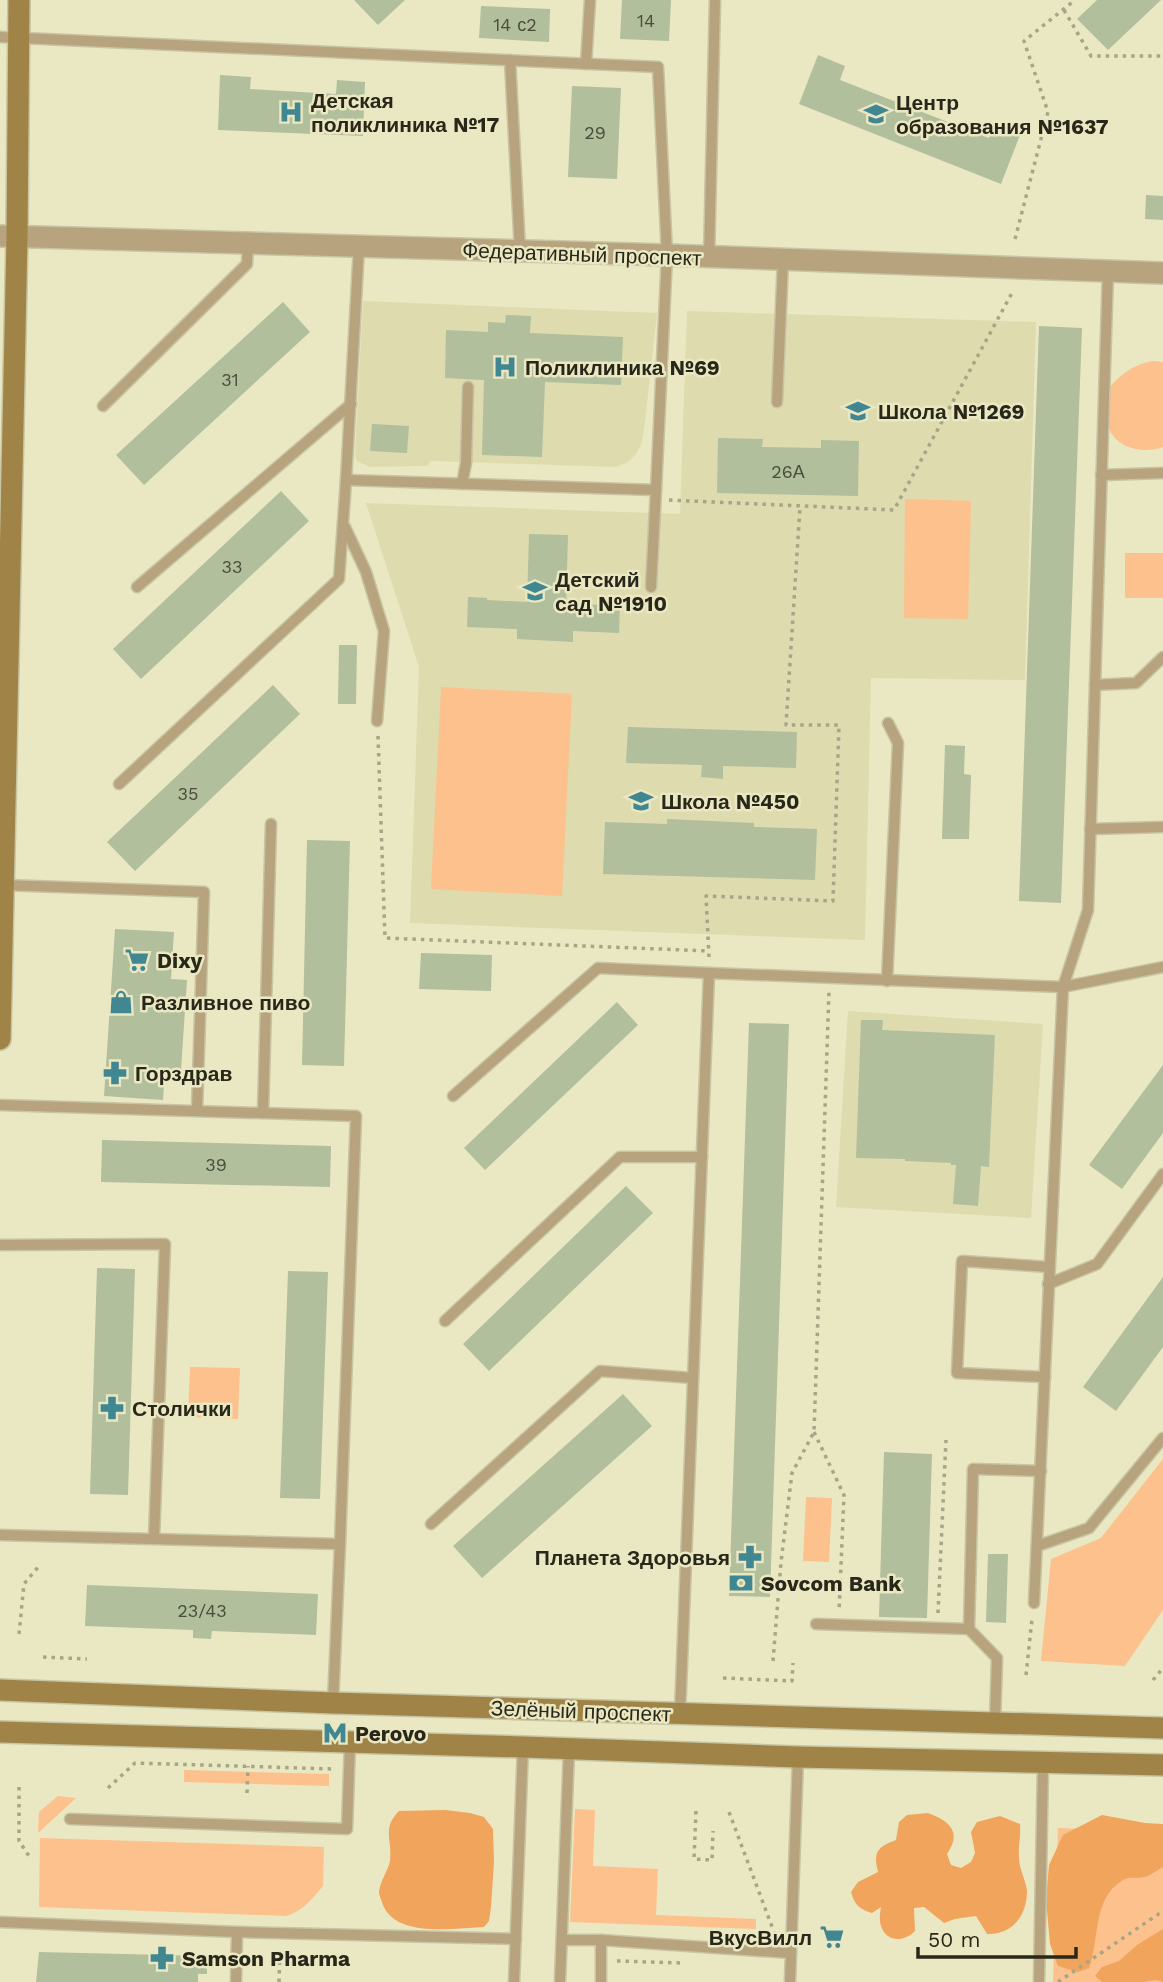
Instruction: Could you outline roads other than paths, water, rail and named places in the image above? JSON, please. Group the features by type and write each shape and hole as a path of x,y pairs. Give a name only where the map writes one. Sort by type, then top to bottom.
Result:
{"main road":[{"path":"0,1039 9,38 19,0"},
{"name":"Зелёный проспект","path":"0,1690 333,1703 1163,1728"},
{"name":"Зелёный проспект","path":"0,1732 1043,1764 1163,1765"}],"street":[{"name":"Федеративный проспект","path":"8,236 667,255 1163,273"}],"lane":[{"path":"586,64 590,0"},
{"path":"709,258 715,0"},
{"path":"9,38 658,67 667,255 651,587"},
{"path":"510,60 520,251"},
{"path":"103,406 247,264 248,243"},
{"path":"120,784 339,579 359,246"},
{"path":"777,402 783,260"},
{"path":"1034,1603 1063,987 1088,910 1108,271"},
{"path":"462,484 466,463 468,387"},
{"path":"137,587 351,404"},
{"path":"1101,475 1163,473"},
{"path":"346,480 656,495"},
{"path":"344,525 366,572 384,631 377,720"},
{"path":"1095,685 1136,683 1163,657"},
{"path":"887,981 898,743 888,723"},
{"path":"263,1113 271,824"},
{"path":"1090,829 1163,827"},
{"path":"3,885 204,892 197,1111"},
{"path":"453,1096 598,968 1063,987 1163,967"},
{"path":"680,1714 709,973"},
{"path":"0,1105 356,1116 333,1703"},
{"path":"445,1321 621,1157 702,1157"},
{"path":"1048,1284 1097,1264 1163,1174"},
{"path":"0,1245 164,1244 154,1539"},
{"path":"1045,1377 957,1373 962,1261 1049,1267"},
{"path":"430,1524 600,1371 693,1378"},
{"path":"1037,1546 1089,1528 1163,1438"},
{"path":"969,1629 973,1469 1041,1471"},
{"path":"0,1535 340,1544"},
{"path":"816,1624 969,1629 997,1658 995,1723"},
{"path":"70,1819 347,1829 350,1742"},
{"path":"514,1982 523,1747"},
{"path":"560,1982 569,1749"},
{"path":"790,1982 798,1757"},
{"path":"1039,1982 1043,1764"},
{"path":"0,1922 237,1932 516,1939"},
{"path":"236,1982 237,1932"},
{"path":"562,1940 601,1940 791,1953"},
{"path":"601,1940 601,1982"}],"place":[{"name":"Детская поликлиника №17","path":"291,112"},
{"name":"Центр образования №1637","path":"876,114"},
{"name":"Поликлиника №69","path":"505,367"},
{"name":"Школа №1269","path":"858,411"},
{"name":"Детский сад №1910","path":"535,591"},
{"name":"Школа №450","path":"641,801"},
{"name":"Dixy","path":"137,960"},
{"name":"Разливное пиво","path":"121,1002"},
{"name":"Горздрав","path":"115,1073"},
{"name":"Столички","path":"112,1408"},
{"name":"Планета Здоровья","path":"750,1557"},
{"name":"Sovcom Bank","path":"741,1583"},
{"name":"Perovo","path":"335,1733"},
{"name":"ВкусВилл","path":"832,1937"},
{"name":"Samson Pharma","path":"162,1958"}]}
